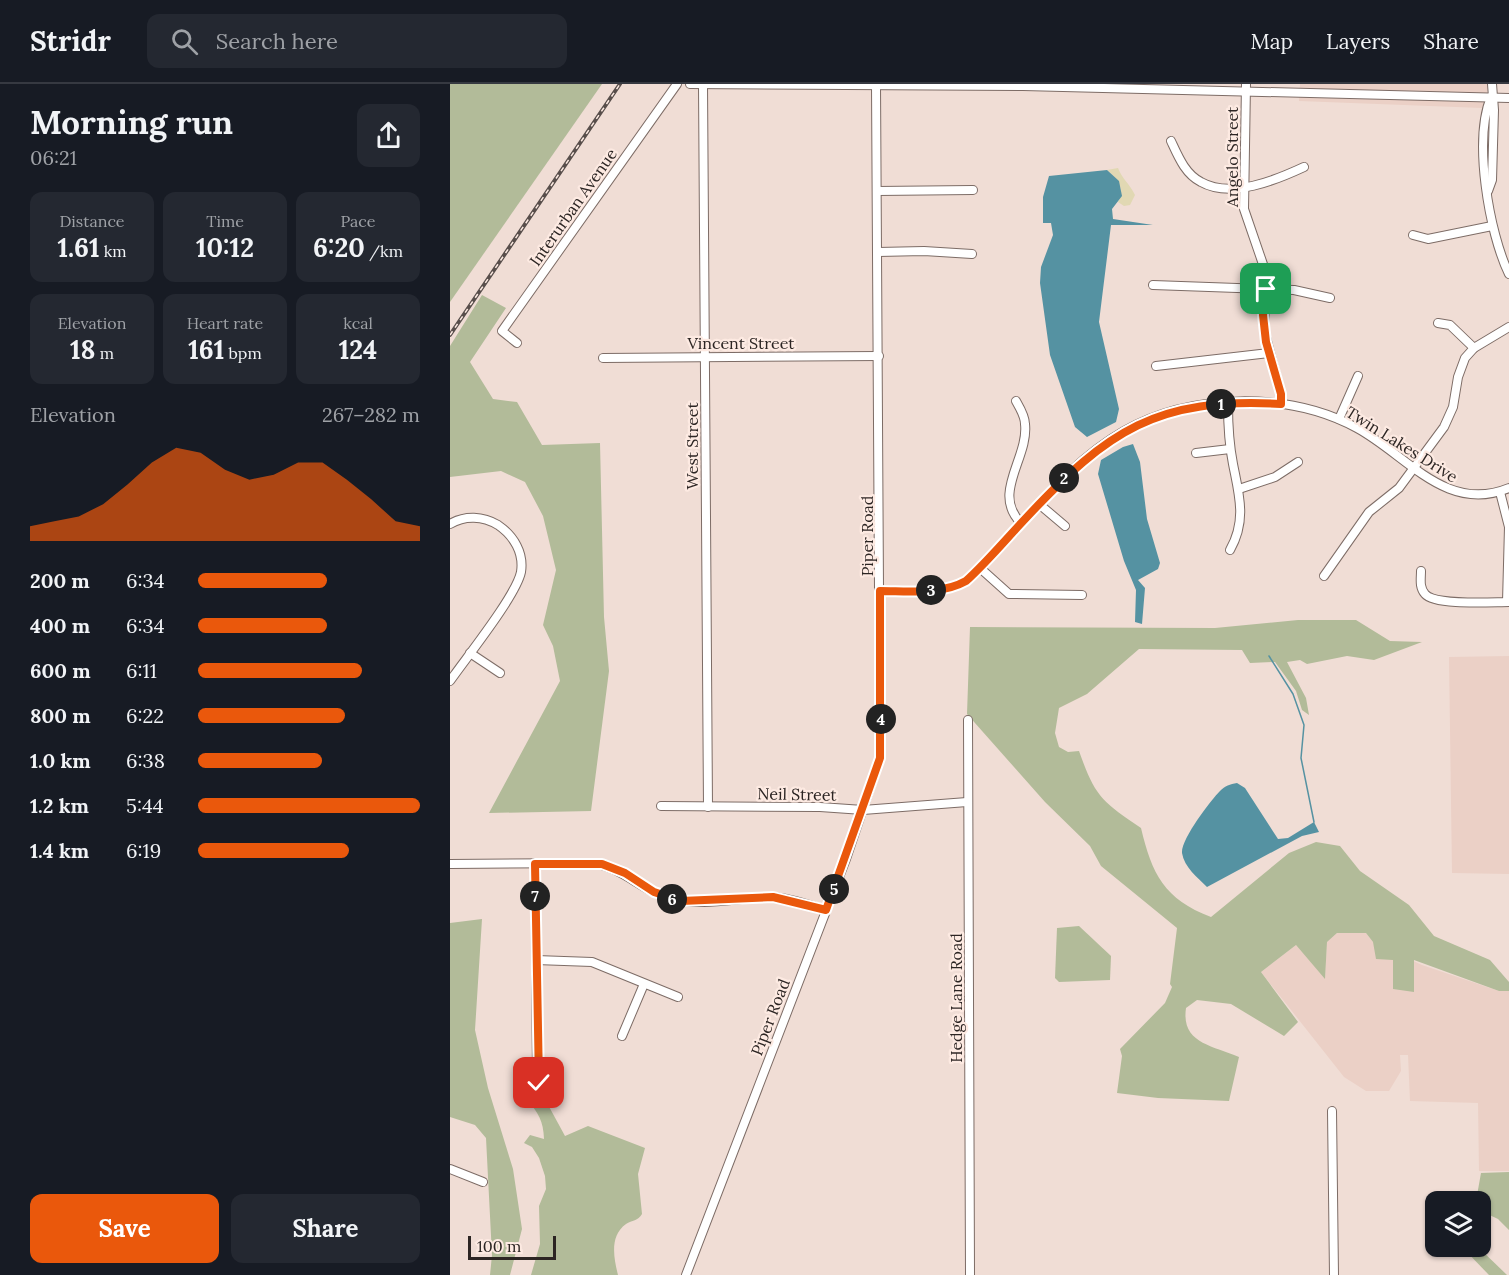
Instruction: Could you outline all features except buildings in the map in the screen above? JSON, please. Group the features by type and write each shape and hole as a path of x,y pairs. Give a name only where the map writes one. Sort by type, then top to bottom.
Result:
{"street":[{"name":"Interurban Avenue","path":"517,343 502,332 676,84"},
{"path":"690,84 1246,87 1509,98"},
{"path":"1492,84 1494,121 1492,180 1488,191 1492,226 1498,251 1509,274"},
{"name":"West Street","path":"703,85 708,807"},
{"name":"Piper Road","path":"686,1275 826,910 878,767 881,748 876,85"},
{"name":"Angelo Street","path":"1246,87 1244,209 1263,262 1266,289 1264,330 1281,394 1281,404"},
{"path":"1171,141 1185,168 1202,183 1243,187 1288,175 1304,167"},
{"path":"877,191 973,190"},
{"path":"1413,235 1428,239 1492,226"},
{"path":"878,252 924,251 972,254"},
{"path":"1153,285 1294,290 1330,298"},
{"path":"1438,322 1450,325 1474,348"},
{"path":"1324,576 1369,513 1399,488 1449,417 1456,396 1459,371 1474,348 1509,327"},
{"path":"1156,366 1269,353"},
{"name":"Vincent Street","path":"603,358 879,356"},
{"path":"1339,419 1358,376"},
{"path":"1017,401 1024,417 1025,430 1008,499 1011,511 1021,523"},
{"path":"1228,404 1230,448 1239,489 1239,528 1230,550"},
{"name":"Twin Lakes Drive","path":"880,591 951,588 966,581 1083,459 1131,427 1171,412 1228,404 1281,404 1308,409 1339,419 1371,437 1438,486 1473,496 1509,489"},
{"path":"1196,453 1230,448"},
{"path":"1239,489 1275,477 1298,462"},
{"path":"1421,571 1421,588 1429,598 1441,601 1508,602 1509,527 1500,492"},
{"path":"1039,504 1065,526"},
{"path":"450,524 471,518 496,524 516,543 521,560 521,572 514,588 450,681"},
{"path":"980,568 1005,595 1082,595"},
{"path":"470,652 500,673"},
{"name":"Hedge Lane Road","path":"968,720 970,1275"},
{"name":"Neil Street","path":"661,806 820,807 863,810 967,802"},
{"path":"450,864 602,864 625,873 654,892 681,901 773,897 826,910"},
{"path":"535,864 537,1071 543,1093"},
{"path":"536,960 592,962 678,997"},
{"path":"622,1036 644,984"},
{"path":"1332,1110 1334,1275"},
{"path":"450,1169 483,1182"}],"shaded area":[{"path":"1300,84 1488,84 1488,88 1482,108 1299,101"},
{"path":"1509,656 1509,874 1452,873 1449,657"},
{"path":"1337,933 1366,933 1373,942 1422,965 1499,991 1509,991 1509,1171 1479,1171 1478,1103 1410,1101 1408,1055 1400,1055 1401,1071 1389,1091 1366,1091 1344,1077 1261,972 1296,945 1325,978 1327,942"}],"green space":[{"path":"450,84 602,84 450,302"},
{"path":"482,295 506,308 470,362 493,399 517,402 542,445 600,443 604,617 609,671 591,811 489,813 560,681 553,646 543,625 556,570 543,516 525,482 501,471 450,477 450,346"},
{"path":"1298,620 1356,620 1390,641 1422,642 1374,660 1347,656 1307,664 1300,660 1287,662 1306,698 1309,715 1302,710 1296,691 1275,662 1250,663 1242,650 1139,649 1087,694 1059,708 1055,733 1059,747 1068,752 1079,751 1090,778 1101,796 1108,804 1141,828 1150,859 1163,883 1171,893 1195,910 1211,917 1289,853 1316,842 1340,846 1360,871 1409,905 1434,936 1490,960 1509,982 1509,991 1499,991 1414,960 1414,992 1393,989 1393,960 1376,959 1373,942 1366,933 1337,933 1327,942 1325,979 1296,945 1261,972 1298,1022 1284,1036 1231,1004 1197,1000 1186,1008 1188,1029 1193,1036 1239,1057 1229,1101 1158,1098 1117,1093 1122,1056 1120,1049 1165,1003 1172,987 1170,984 1177,928 1101,866 1090,846 1045,802 967,714 970,627 1215,628"},
{"path":"482,919 475,1030 488,1088 513,1169 522,1229 510,1275 490,1275 492,1255 486,1138 475,1125 450,1117 450,923"},
{"path":"1079,926 1111,956 1110,980 1059,982 1055,978 1057,928"},
{"path":"515,1074 534,1079 565,1136 588,1126 645,1148 638,1174 642,1214 626,1224 617,1235 614,1255 618,1275 531,1275 540,1244 539,1206 546,1189 545,1176 539,1158 532,1147 524,1143 530,1135 544,1139 540,1117 520,1090"},
{"path":"1509,1172 1509,1230 1491,1216 1491,1191 1478,1191 1481,1173"},
{"path":"1472,1257 1488,1257 1507,1275 1489,1275"}],"sand":[{"path":"1118,168 1135,195 1130,205 1124,206 1118,202 1121,189 1107,170"}],"water":[{"path":"1107,170 1119,181 1122,196 1112,209 1113,219 1153,225 1111,225 1099,322 1119,409 1116,422 1087,437 1075,427 1050,355 1040,283 1041,267 1053,235 1051,223 1043,223 1043,197 1049,176"},
{"path":"1133,444 1140,462 1147,519 1160,563 1158,569 1138,580 1145,588 1142,624 1135,622 1136,590 1124,561 1098,474 1101,460"},
{"path":"1237,783 1245,788 1278,839 1288,838 1314,822 1319,832 1302,836 1207,887 1185,863 1183,847 1197,820 1216,796 1222,789"}],"waterway":[{"path":"1269,656 1293,694 1304,725 1301,758 1314,822"}],"railway":[{"path":"450,335 620,84"}],"route":[{"path":"539,1083 535,864 602,864 625,873 654,892 681,901 773,897 826,910 880,758 880,591 938,590 951,588 966,581 1078,463 1099,446 1131,427 1171,412 1196,406 1281,404 1281,394 1264,330 1266,289"}]}
